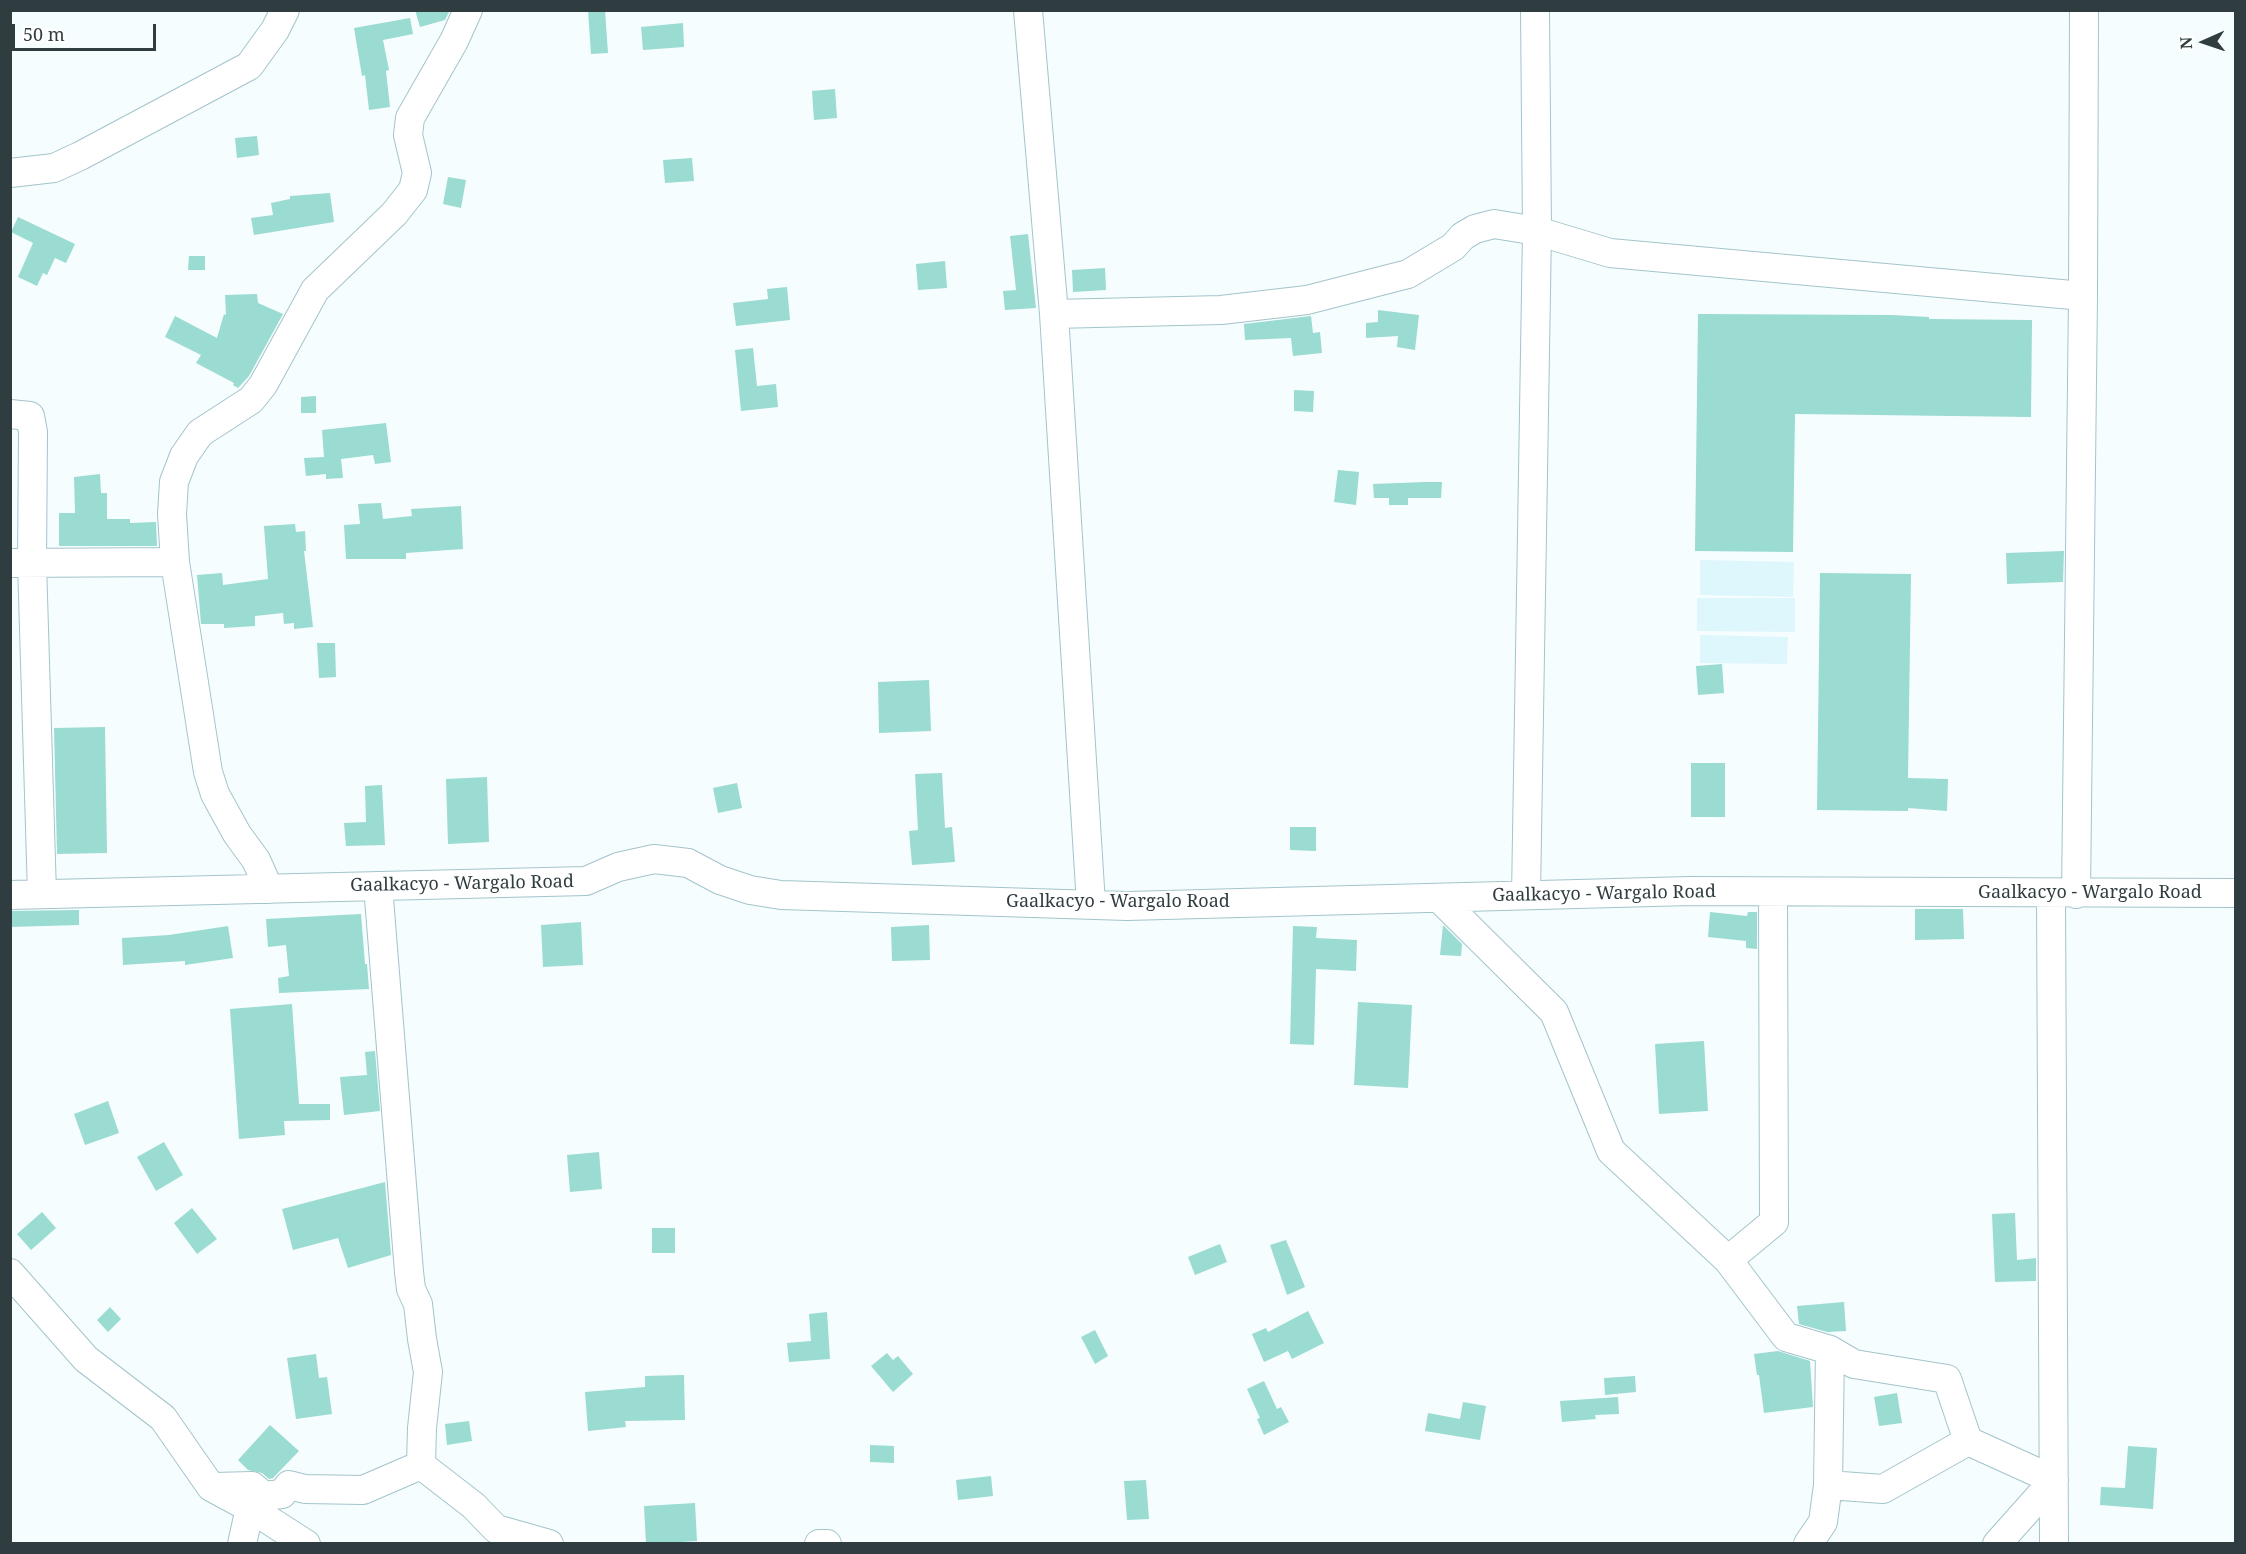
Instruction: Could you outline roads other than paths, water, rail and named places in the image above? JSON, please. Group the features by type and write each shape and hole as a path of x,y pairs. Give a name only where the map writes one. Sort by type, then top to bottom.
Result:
{"street":[{"path":"10,173 54,168 249,66 275,30 285,10"},
{"path":"269,889 256,860 237,834 215,794 208,772 175,562 172,514 174,482 184,456 200,433 251,400 278,358 315,290 394,214 413,190 417,173 408,135 410,118 454,41 468,10"},
{"path":"1028,10 1054,314 1091,904"},
{"path":"1526,895 1537,231 1534,10"},
{"path":"2054,1544 2063,894 2083,296 2084,10"},
{"path":"1054,314 1221,310 1283,304 1408,274 1453,247 1462,236 1475,229 1494,224 1537,231 1610,252 2083,296"},
{"path":"10,414 30,416 33,432 21,563 42,894"},
{"path":"21,563 175,562"},
{"name":"Gaalkacyo - Wargalo Road","path":"10,895 586,881 618,867 654,860 688,863 720,880 750,890 781,895 1126,906 1690,891 2235,893"},
{"path":"378,886 409,1272 411,1289 418,1304 428,1372 421,1465"},
{"path":"1728,1260 1774,1222 1773,892"},
{"path":"1439,898 1554,1012 1611,1151 1728,1260 1786,1337 1830,1350 1854,1364 1947,1379 1968,1441 2054,1480"},
{"path":"10,1273 86,1359 163,1418 211,1487 250,1508 306,1544"},
{"path":"1820,1536 1828,1485 1830,1350"},
{"path":"1828,1485 1883,1489 1968,1441"},
{"path":"211,1487 252,1486 264,1496 282,1494 290,1485 305,1489 363,1490 421,1465"},
{"path":"421,1465 474,1506 496,1529 549,1544"},
{"path":"1997,1544 2054,1480"},
{"path":"242,1544 250,1508"},
{"path":"819,1544 827,1544"}]}
